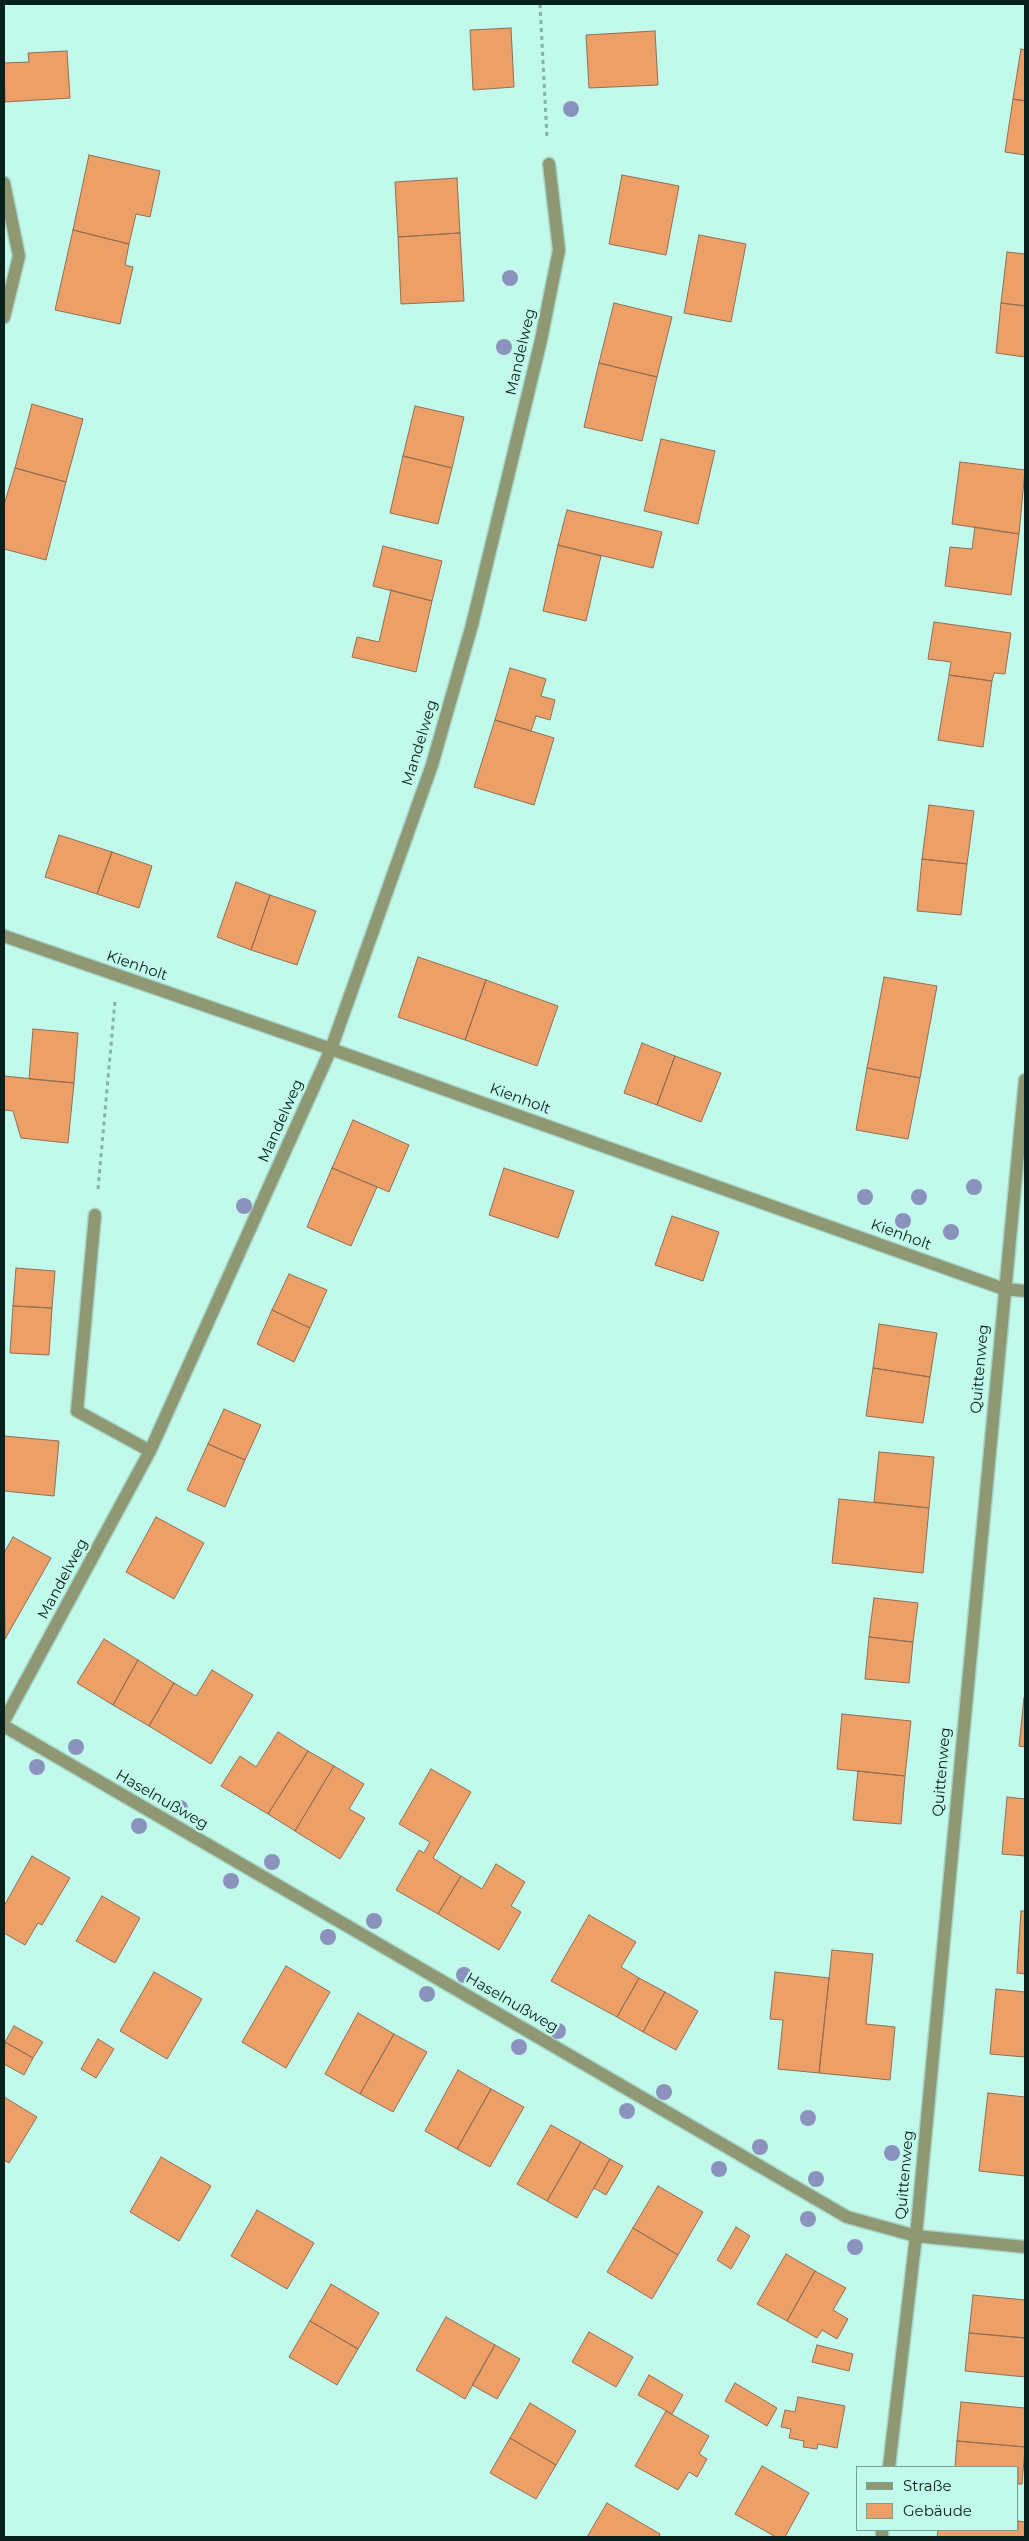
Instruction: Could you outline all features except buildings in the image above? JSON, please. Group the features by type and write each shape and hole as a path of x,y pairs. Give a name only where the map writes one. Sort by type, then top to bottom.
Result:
{"street":[{"name":"Mandelweg","path":"4,1721 150,1452 331,1049 432,765 474,616 541,340 559,250 549,164"},
{"path":"4,183 19,256 4,317"},
{"name":"Kienholt","path":"4,936 118,977 331,1049 1004,1289 1025,1291"},
{"name":"Quittenweg","path":"890,2466 916,2236 1025,1080"},
{"path":"96,1215 77,1411 150,1452"},
{"name":"Haselnußweg","path":"4,1726 847,2216 916,2236 1025,2247"}],"path":[{"path":"540,4 549,164"},
{"path":"96,1215 118,977"}]}
